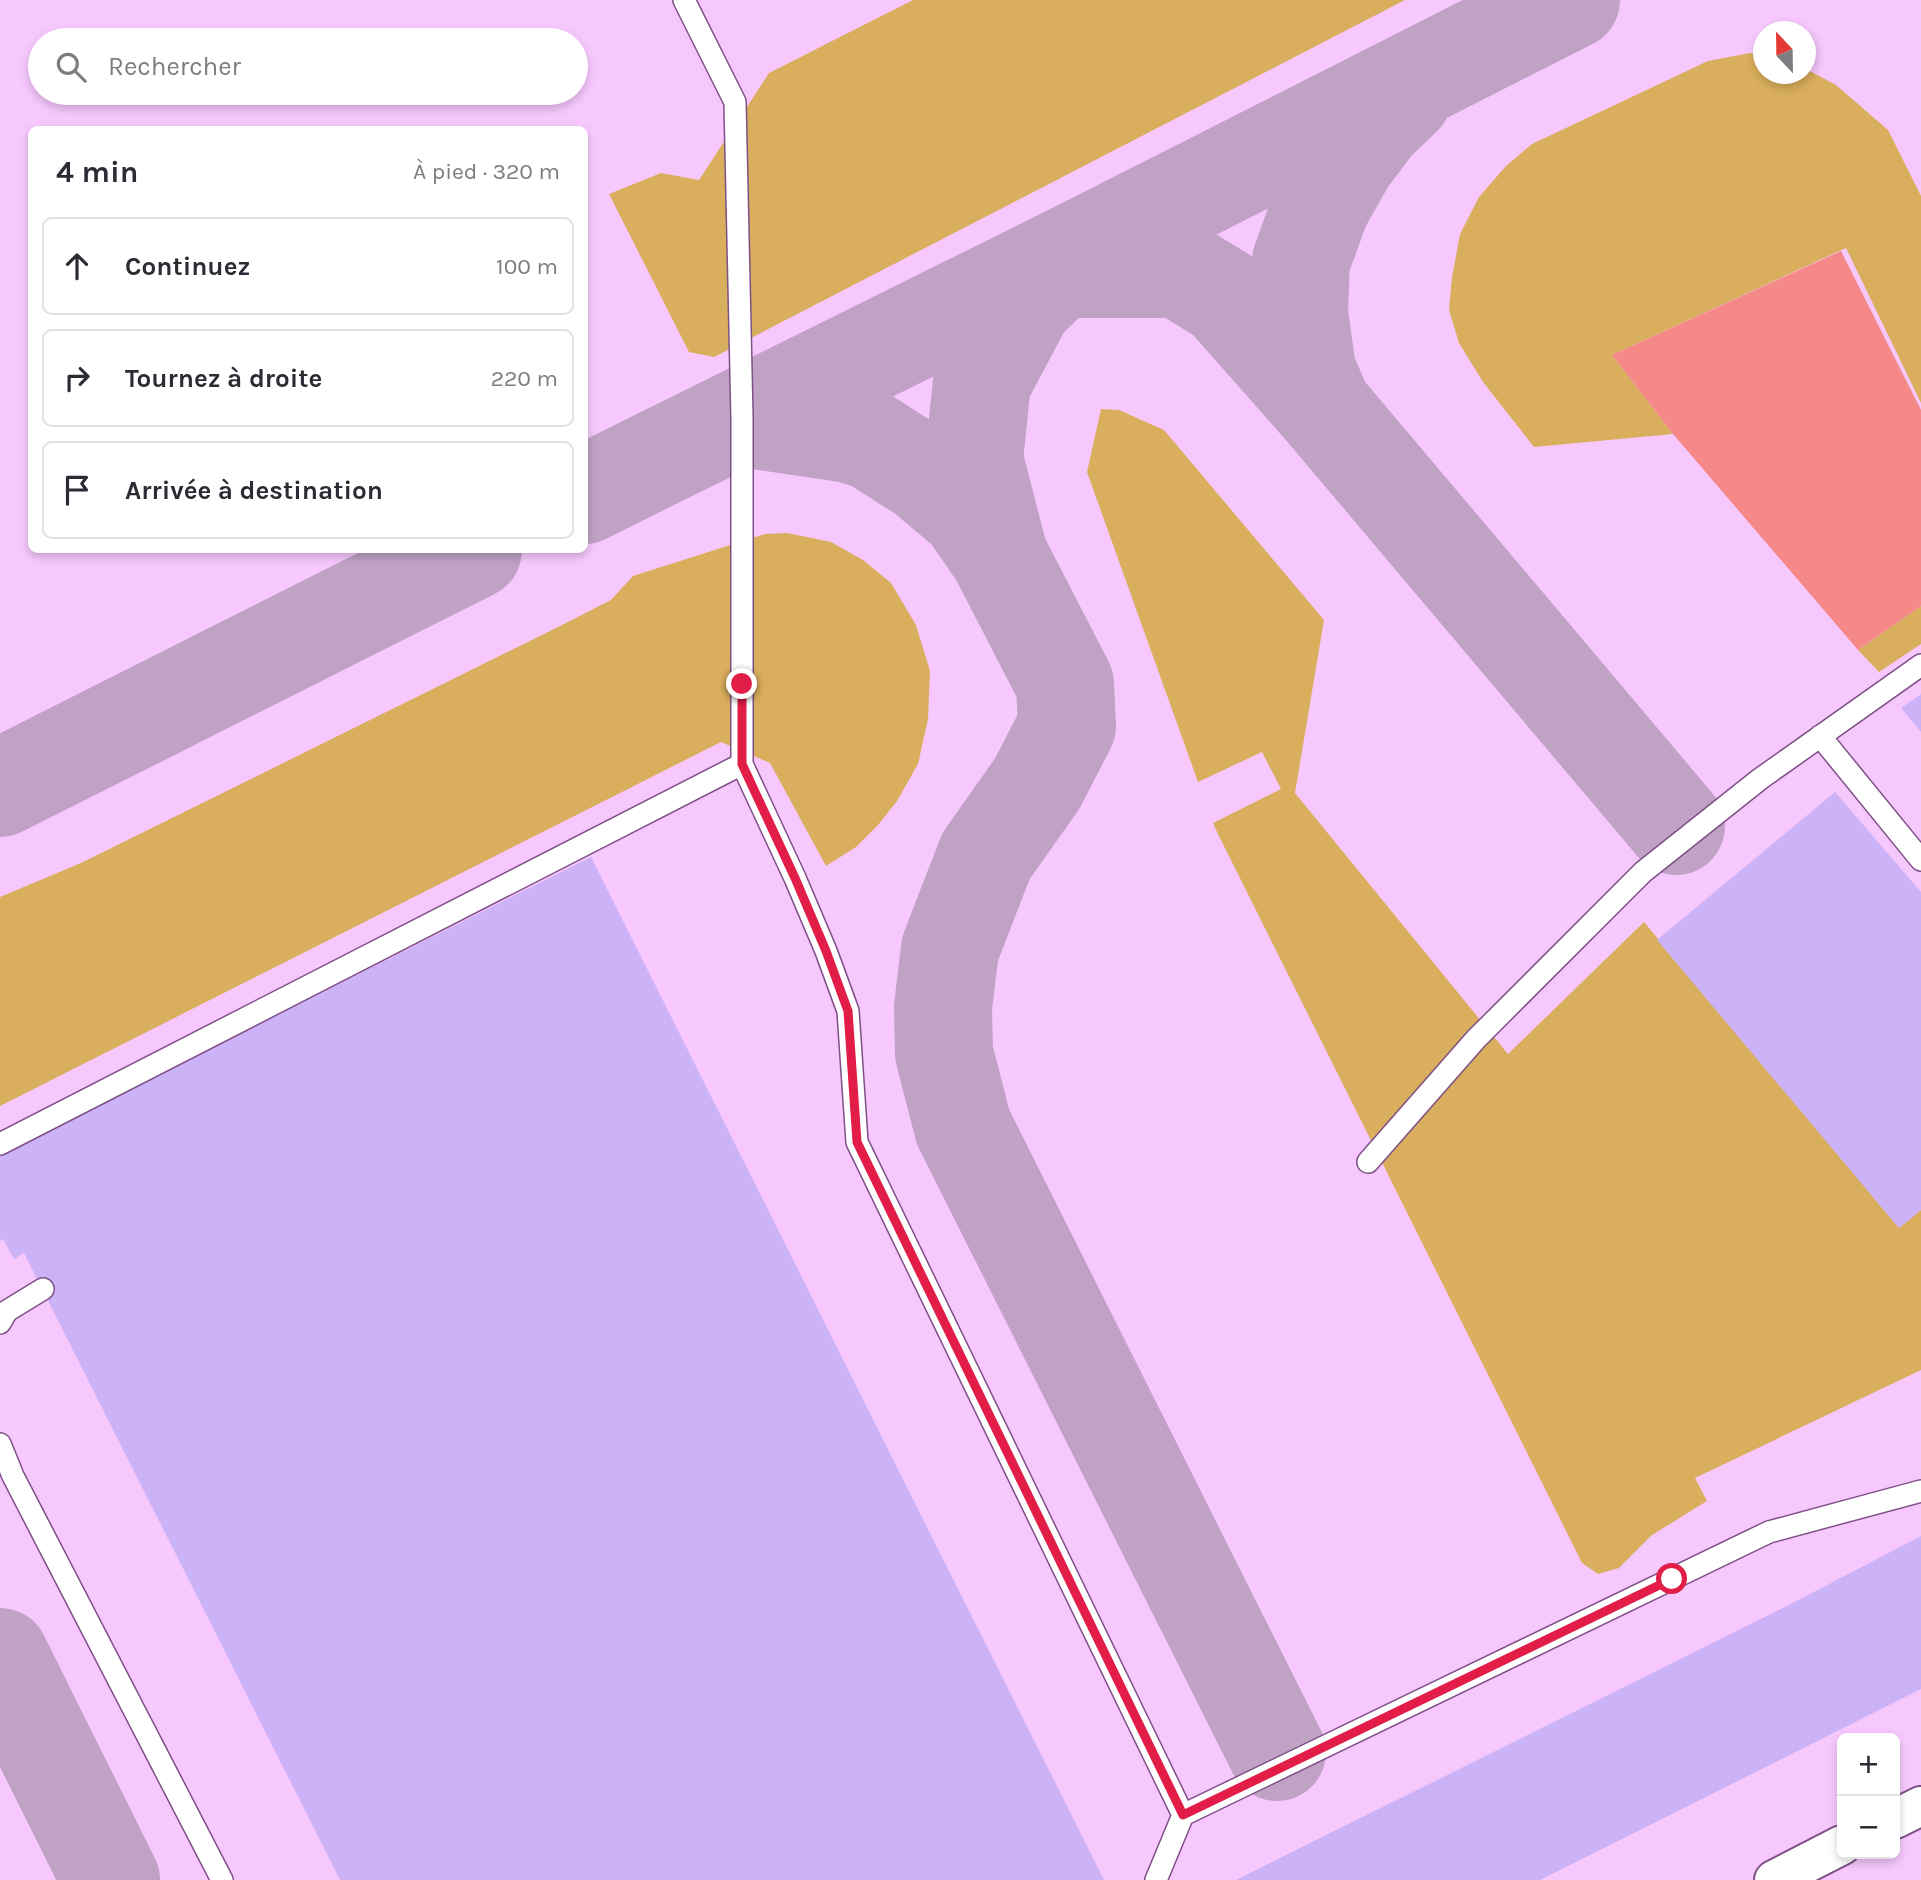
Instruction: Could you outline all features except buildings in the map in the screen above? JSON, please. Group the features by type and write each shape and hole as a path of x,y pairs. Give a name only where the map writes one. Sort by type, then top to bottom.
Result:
{"main road":[{"path":"1900,1816 1921,1806"},
{"path":"1774,1880 1837,1848"}],"lane":[{"path":"684,0 735,102 741,418 742,764 795,878 848,1011 857,1142 1183,1815"},
{"path":"1368,1162 1476,1039 1643,872 1760,779 1921,665"},
{"path":"1820,736 1921,860"},
{"path":"0,1144 742,764"},
{"path":"0,1323 7,1311 43,1289"},
{"path":"0,1444 7,1473 222,1880"},
{"path":"1156,1880 1183,1815 1769,1532 1921,1491"}],"shaded area":[{"path":"0,0 1921,0 1921,1880 0,1880"},
{"path":"913,0 1405,0 714,357 689,352 609,194 661,173 699,180 769,73"},
{"path":"1753,54 1753,84 1816,84 1816,74 1836,85 1888,130 1921,196 1921,403 1846,248 1612,355 1673,434 1534,447 1483,382 1459,343 1449,310 1460,234 1479,197 1505,167 1532,144 1708,61"},
{"path":"1841,251 1921,410 1921,606 1858,650 1673,434 1612,355"},
{"path":"1101,409 1119,410 1164,430 1324,620 1295,793 1508,1054 1644,922 1899,1228 1921,1210 1921,1370 1695,1478 1707,1501 1652,1535 1619,1568 1598,1574 1582,1563 1217,832 1213,823 1281,789 1262,752 1198,782 1087,472"},
{"path":"787,533 831,542 863,560 891,583 916,625 930,671 928,719 918,764 897,801 856,847 826,866 770,763 721,742 0,1106 0,897 81,863 556,628 611,600 633,576 765,534"},
{"path":"1921,606 1921,644 1879,672 1858,650"}],"taxiway":[{"path":"588,493 1078,250 1571,0"},
{"path":"1323,408 1307,371 1299,313 1301,261 1321,206 1347,160 1375,123 1403,96"},
{"path":"999,556 974,459 982,382 1024,303 1064,264"},
{"path":"1051,273 1074,269 1179,269 1225,297 1323,408 1676,826"},
{"path":"742,418 850,434 872,441 924,474 968,511 999,556 1065,684 1067,726 1037,784 986,856 950,949 943,1007 944,1053 963,1127 1277,1752"},
{"path":"0,788 467,553"},
{"path":"0,1657 111,1880"}],"route":[{"path":"742,684 742,764 795,878 848,1011 857,1142 1183,1815 1672,1579"}]}
